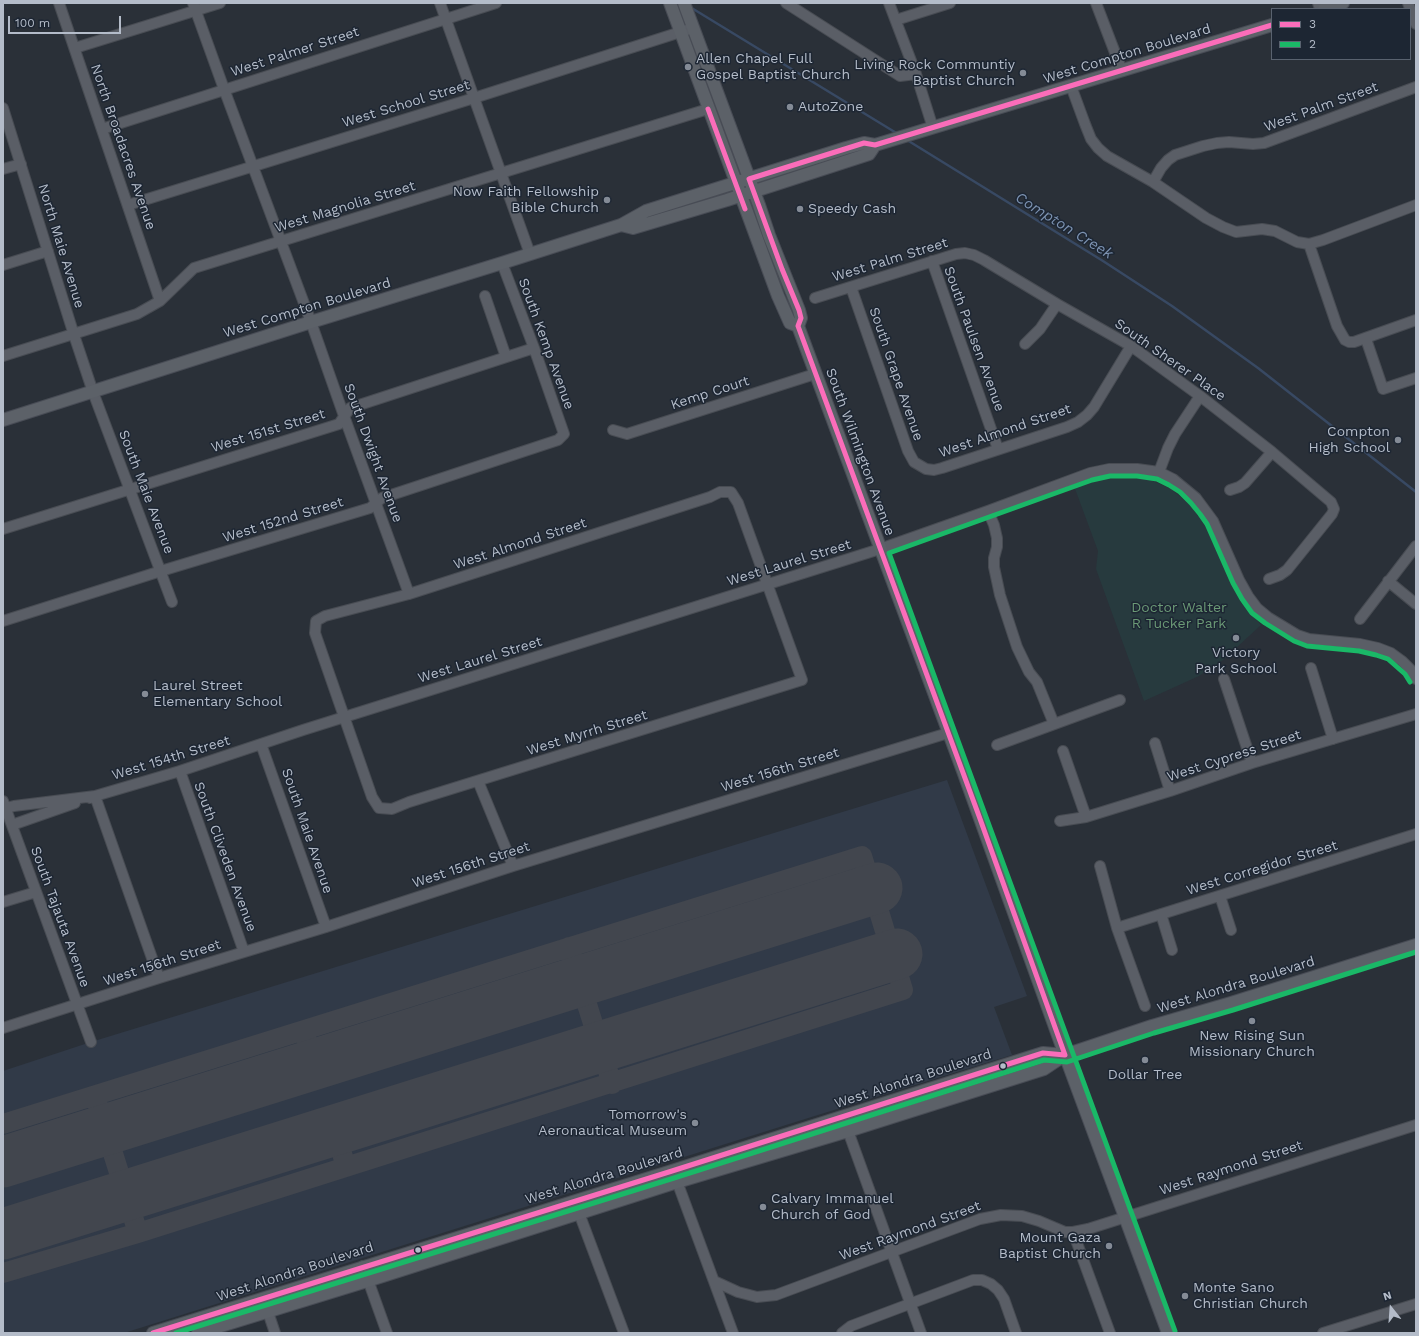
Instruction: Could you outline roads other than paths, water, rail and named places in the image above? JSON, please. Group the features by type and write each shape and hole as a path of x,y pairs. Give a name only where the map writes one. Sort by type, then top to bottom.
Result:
{"main road":[{"name":"South Wilmington Avenue","path":"684,3 769,235 799,310 801,318 798,326 815,374 1168,1333"},
{"path":"1327,8 1343,3"},
{"name":"South Wilmington Avenue","path":"672,9 778,296 790,323 798,326"},
{"name":"West Compton Boulevard","path":"3,420 621,225 646,211 852,146 864,143 875,145 1271,25"},
{"name":"West Compton Boulevard","path":"621,225 633,228 754,191 869,154 875,145"},
{"name":"West Alondra Boulevard","path":"153,1333 362,1266 578,1200 848,1131 1044,1070 1065,1055 1152,1026 1416,945"},
{"name":"West Alondra Boulevard","path":"198,1333 579,1213 675,1176 843,1117 1043,1053 1065,1055"}],"street":[{"name":"North Broadacres Avenue","path":"60,3 160,301"},
{"path":"75,48 195,7 220,3"},
{"path":"440,3 530,254"},
{"name":"West Palmer Street","path":"102,129 496,3"},
{"path":"786,3 900,76 916,74"},
{"path":"890,3 916,74 933,128"},
{"path":"896,20 950,3"},
{"path":"1096,3 1122,71"},
{"name":"South Dwight Avenue","path":"195,7 409,594"},
{"path":"1411,11 1416,24"},
{"name":"West School Street","path":"128,205 474,98 680,32 692,26"},
{"path":"1071,86 1089,134 1098,148 1108,156 1153,182 1206,218 1236,232 1262,228 1275,231 1297,242 1309,244 1416,205"},
{"name":"West Palm Street","path":"1153,182 1161,168 1175,155 1217,143 1264,143 1416,87"},
{"name":"North Maie Avenue","path":"3,108 93,392"},
{"name":"West Magnolia Street","path":"3,356 137,314 160,301 194,268 708,109"},
{"path":"3,169 21,164"},
{"path":"1309,244 1337,326 1341,335 1348,342 1366,338 1416,320"},
{"path":"3,265 48,251"},
{"name":"West Palm Street","path":"815,298 956,254 965,253 974,255"},
{"name":"South Sherer Place","path":"974,255 1131,346 1200,396 1326,496 1331,502 1334,510 1329,518 1287,570 1280,575 1269,578"},
{"name":"South Paulsen Avenue","path":"932,261 998,449"},
{"name":"South Kemp Avenue","path":"502,263 564,434"},
{"name":"South Grape Avenue","path":"850,287 908,451 919,471"},
{"path":"485,296 506,357"},
{"path":"1025,344 1040,329 1057,304"},
{"path":"1366,338 1383,390 1416,378"},
{"name":"West Almond Street","path":"919,471 942,468 1067,427 1078,422 1094,407 1131,346"},
{"name":"West 151st Street","path":"3,529 338,424 350,408 534,348"},
{"name":"Kemp Court","path":"614,430 627,434 815,374"},
{"name":"South Maie Avenue","path":"93,392 172,602"},
{"path":"1159,472 1175,434 1200,396"},
{"name":"West 152nd Street","path":"3,621 161,571 370,508 382,498 558,440 564,434"},
{"path":"1230,490 1245,483 1272,452"},
{"name":"West Laurel Street","path":"344,717 880,549 988,512 1090,473 1109,469 1137,469 1159,472 1174,479 1196,498 1213,521 1239,580 1248,596 1257,608 1269,618 1297,635 1309,639 1360,644 1391,653 1402,661 1416,679"},
{"name":"West Almond Street","path":"344,717 314,633 316,621 325,616 409,594 710,497 720,492 731,492 738,503 768,584"},
{"path":"988,512 994,525 997,538 998,547 994,558 994,567 1000,595 1017,648 1029,672 1040,688 1054,724"},
{"path":"1360,619 1416,546"},
{"path":"1388,581 1416,604"},
{"name":"West Myrrh Street","path":"344,717 372,797 379,808 392,809 409,802 802,680 768,584"},
{"path":"1311,668 1333,739"},
{"path":"1224,679 1252,763"},
{"path":"997,745 1120,700"},
{"name":"West Cypress Street","path":"1060,821 1086,816 1170,791 1252,763 1416,714"},
{"name":"West 154th Street","path":"4,806 95,796 180,771 344,717"},
{"name":"West 156th Street","path":"3,1028 326,927 513,866 948,733"},
{"path":"1155,743 1170,791"},
{"name":"South Maie Avenue","path":"262,744 326,927"},
{"path":"1063,751 1086,816"},
{"name":"South Cliveden Avenue","path":"180,771 244,952"},
{"path":"478,781 513,866"},
{"path":"12,824 95,796 159,978"},
{"name":"South Tajauta Avenue","path":"4,806 12,824 91,1042"},
{"name":"West Corregidor Street","path":"1117,928 1416,834"},
{"path":"1100,866 1117,928 1145,1006"},
{"path":"3,902 36,892"},
{"path":"1220,896 1231,930"},
{"path":"1161,914 1172,950"},
{"path":"843,1117 921,1333"},
{"name":"West Raymond Street","path":"714,1281 738,1292 757,1297 776,1295 980,1219 1001,1215 1022,1216 1039,1221 1065,1232 1088,1229 1416,1124"},
{"path":"675,1176 733,1333"},
{"path":"578,1200 579,1213 624,1333"},
{"path":"1073,1232 1110,1333"},
{"path":"362,1266 387,1333"},
{"path":"842,1333 851,1326 973,1280 982,1280 991,1284 998,1290 1004,1299 1016,1333"},
{"path":"1323,1333 1416,1304"},
{"path":"268,1312 275,1333"}],"waterway":[{"name":"Compton Creek","path":"690,7 898,134"},
{"name":"Compton Creek","path":"907,140 1103,261 1172,306 1258,368 1416,492"}],"place":[{"name":"Allen Chapel Full Gospel Baptist Church","path":"688,67"},
{"name":"Living Rock Communtiy Baptist Church","path":"1023,73"},
{"name":"AutoZone","path":"790,107"},
{"name":"Now Faith Fellowship Bible Church","path":"607,200"},
{"name":"Speedy Cash","path":"800,209"},
{"name":"Compton High School","path":"1398,440"},
{"name":"Victory Park School","path":"1236,638"},
{"name":"Laurel Street Elementary School","path":"145,694"},
{"name":"New Rising Sun Missionary Church","path":"1252,1021"},
{"name":"Dollar Tree","path":"1145,1060"},
{"name":"Tomorrow's Aeronautical Museum","path":"695,1123"},
{"name":"Calvary Immanuel Church of God","path":"763,1207"},
{"name":"Mount Gaza Baptist Church","path":"1109,1246"},
{"name":"Monte Sano Christian Church","path":"1185,1296"}],"park label":[{"name":"Doctor Walter R Tucker Park","path":"1179,616"}]}
